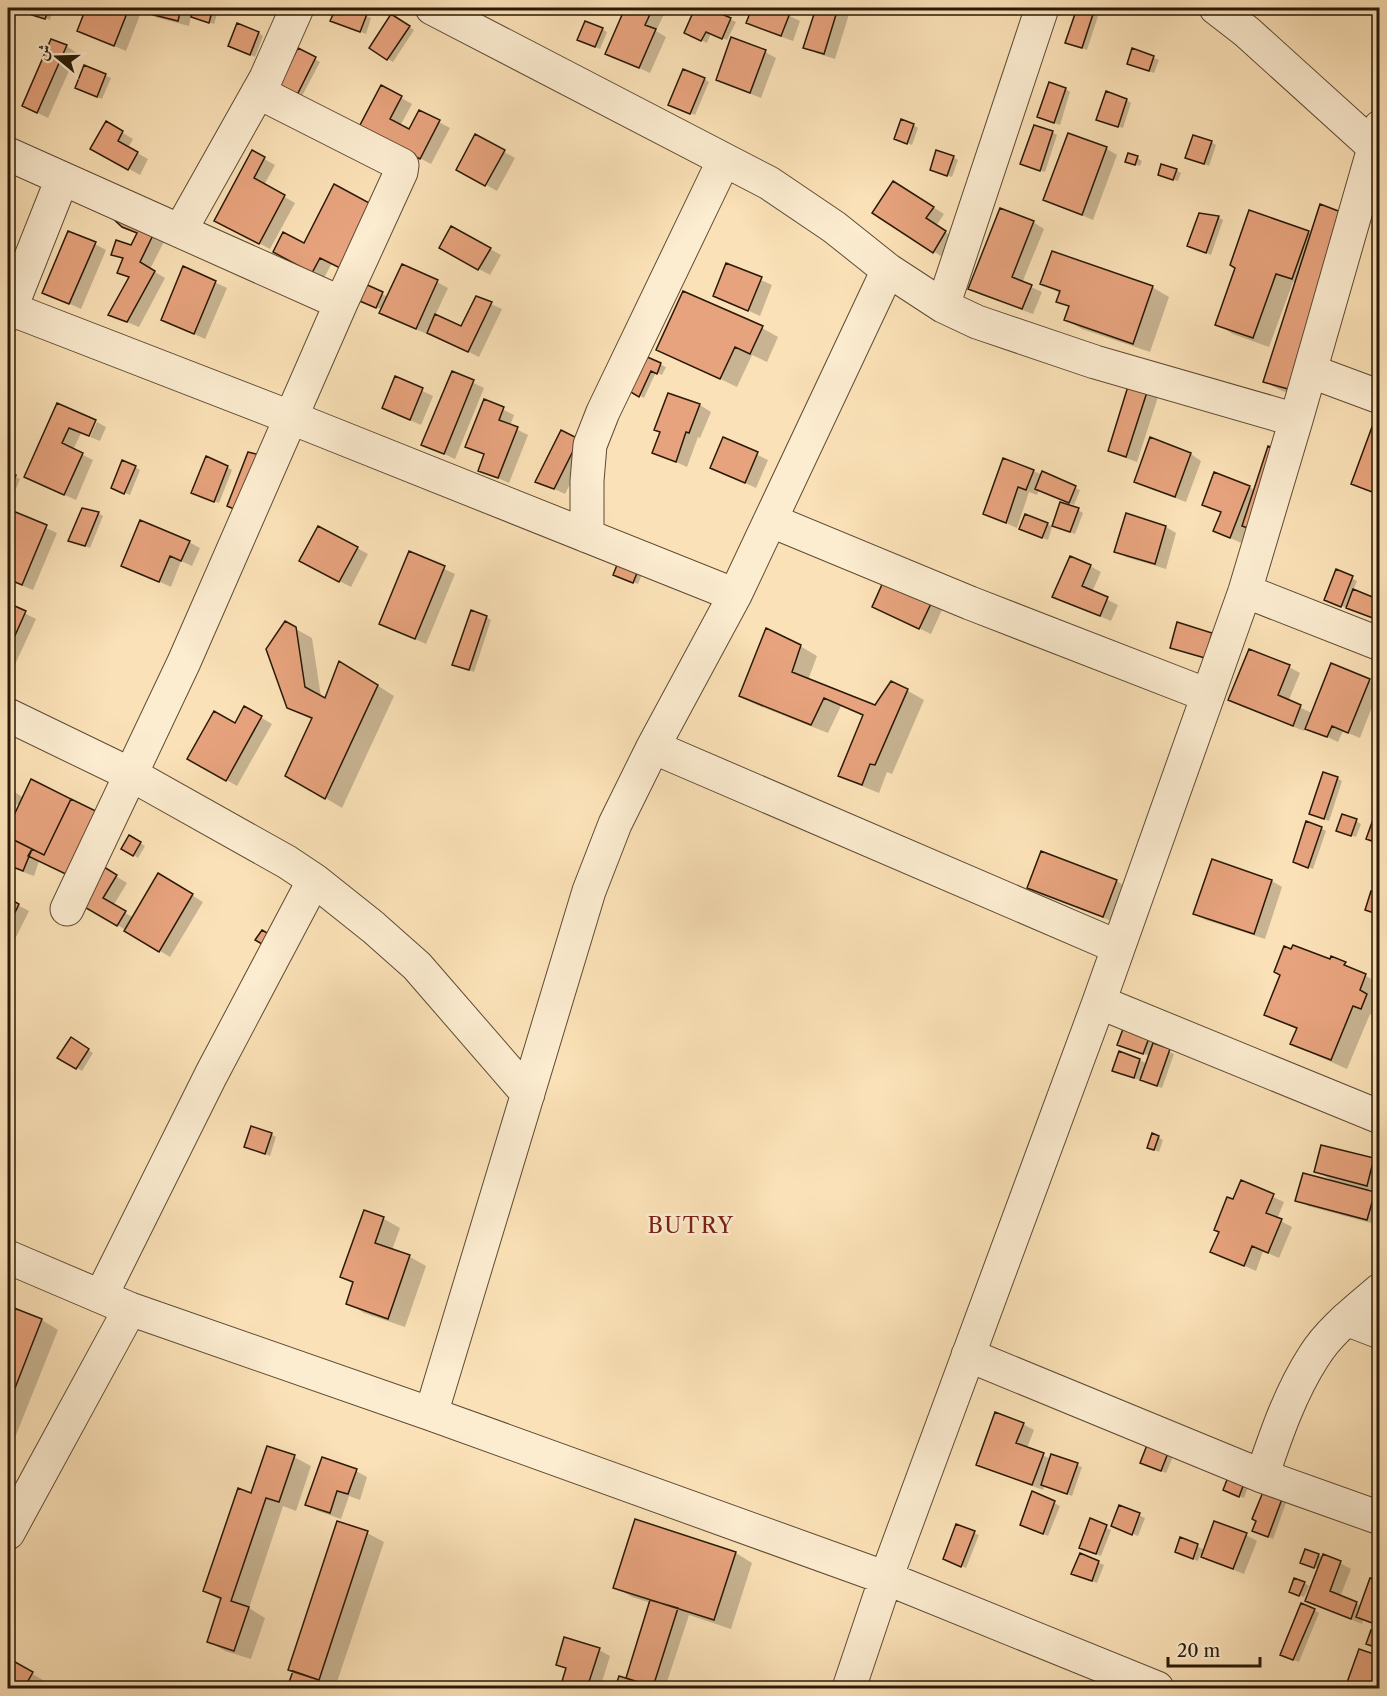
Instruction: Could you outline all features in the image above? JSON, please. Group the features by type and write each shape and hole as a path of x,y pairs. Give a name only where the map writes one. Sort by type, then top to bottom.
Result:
{"street":[{"path":"180,231 258,92 297,8"},
{"path":"432,8 769,183 803,205 888,270 943,306 977,322 1032,342 1296,420"},
{"path":"943,306 1042,8"},
{"path":"849,1689 886,1578 1099,1002 1245,591 1310,371 1372,186 1377,137 1216,8"},
{"path":"67,909 132,775 292,418 340,303 401,172 402,165 258,92"},
{"path":"8,154 340,303"},
{"path":"587,536 587,481 590,445 603,412 724,160"},
{"path":"62,179 8,311 292,418 735,595"},
{"path":"431,1414 589,891 615,824 652,747 735,595 772,521 888,270"},
{"path":"1310,371 1380,397"},
{"path":"772,521 970,603 1207,695"},
{"path":"1245,591 1380,644"},
{"path":"8,715 132,775 287,862 314,880 417,966 528,1094"},
{"path":"652,747 1118,947"},
{"path":"8,1533 115,1303 211,1076 314,880"},
{"path":"1099,1002 1380,1117"},
{"path":"8,1257 115,1303 886,1578 1157,1689"},
{"path":"1262,1476 1279,1427 1315,1354 1346,1319 1380,1290"},
{"path":"1346,1319 1380,1332"},
{"path":"968,1355 1262,1476 1380,1518"}],"building":[{"path":"35,8 49,8 45,19 32,15"},
{"path":"86,8 129,8 114,46 77,31"},
{"path":"143,8 181,8 178,21 142,12"},
{"path":"194,8 213,8 209,23 191,17"},
{"path":"336,8 350,8 367,14 360,32 330,21"},
{"path":"625,8 653,8 645,25 656,29 639,68 605,54"},
{"path":"695,8 707,8 731,18 722,39 706,32 701,41 684,33"},
{"path":"752,8 774,8 790,13 781,36 746,23"},
{"path":"816,8 838,8 824,54 803,48"},
{"path":"1077,8 1095,8 1082,48 1065,43"},
{"path":"391,14 410,26 387,60 369,48"},
{"path":"585,21 603,28 595,47 577,40"},
{"path":"237,23 259,32 250,55 228,46"},
{"path":"731,37 766,50 750,93 716,80"},
{"path":"51,39 67,45 37,113 22,106"},
{"path":"298,48 316,57 297,95 279,85"},
{"path":"1132,48 1154,56 1149,71 1127,64"},
{"path":"84,65 106,74 97,97 75,88"},
{"path":"683,69 705,78 690,114 668,105"},
{"path":"1049,82 1066,88 1054,123 1037,117"},
{"path":"381,85 402,96 390,119 409,129 419,110 440,120 420,159 359,127"},
{"path":"1106,91 1127,99 1118,127 1096,120"},
{"path":"901,119 914,124 907,144 894,139"},
{"path":"106,121 123,131 118,141 138,152 128,170 90,149"},
{"path":"1034,125 1053,131 1040,171 1020,164"},
{"path":"1068,133 1107,147 1082,215 1043,200"},
{"path":"475,134 505,150 485,186 456,170"},
{"path":"1193,135 1212,141 1204,164 1185,158"},
{"path":"252,150 265,157 254,178 285,195 259,244 214,221"},
{"path":"936,150 954,156 947,176 930,170"},
{"path":"1128,153 1138,156 1135,165 1125,162"},
{"path":"1161,164 1177,169 1173,180 1158,175"},
{"path":"893,181 934,207 926,218 946,231 933,253 872,213"},
{"path":"334,184 373,205 340,268 320,258 312,273 273,252 283,232 304,243"},
{"path":"1320,204 1341,212 1288,389 1263,382"},
{"path":"1000,208 1034,221 1012,277 1032,285 1022,309 968,289"},
{"path":"1249,210 1309,231 1292,279 1276,274 1253,338 1215,325 1235,268 1230,265"},
{"path":"1199,213 1219,216 1206,253 1187,246"},
{"path":"108,214 155,231 140,262 155,271 127,322 108,315 129,277 117,273 123,258 111,255 116,240 131,245 137,233 122,227"},
{"path":"451,226 491,248 478,270 439,248"},
{"path":"68,231 96,242 69,304 42,293"},
{"path":"1052,251 1153,286 1133,344 1064,320 1069,306 1056,302 1060,291 1040,284"},
{"path":"726,263 762,277 748,311 713,296"},
{"path":"402,264 438,280 416,329 379,313"},
{"path":"183,266 216,281 194,334 161,320"},
{"path":"363,283 383,292 376,308 355,299"},
{"path":"683,291 763,326 750,354 735,347 720,379 656,350"},
{"path":"476,296 492,302 468,352 427,333 435,314 461,326"},
{"path":"645,356 661,363 657,374 651,371 639,397 629,391"},
{"path":"452,371 474,380 444,454 421,445"},
{"path":"395,376 423,388 410,420 382,408"},
{"path":"1129,383 1148,389 1126,457 1108,451"},
{"path":"668,393 700,404 689,433 686,432 676,462 652,453 660,432 654,430"},
{"path":"484,399 504,407 499,420 518,427 498,478 478,471 484,454 465,447"},
{"path":"57,403 96,420 89,436 69,428 62,443 83,453 64,495 24,477"},
{"path":"1372,427 1380,430 1380,495 1351,484"},
{"path":"561,430 579,439 554,489 535,482"},
{"path":"723,437 758,452 745,483 710,468"},
{"path":"1150,437 1191,453 1175,497 1134,482"},
{"path":"1268,446 1283,452 1257,531 1242,526"},
{"path":"248,452 264,456 241,512 227,506"},
{"path":"206,456 228,466 214,502 191,493"},
{"path":"1003,458 1034,470 1026,490 1018,487 1006,523 983,514"},
{"path":"122,460 136,466 124,494 111,488"},
{"path":"8,471 16,475 10,490 8,489"},
{"path":"1042,471 1076,486 1069,503 1035,489"},
{"path":"1214,472 1250,486 1230,538 1213,531 1221,512 1202,505"},
{"path":"1060,502 1079,508 1070,532 1052,526"},
{"path":"82,508 99,512 85,546 68,541"},
{"path":"13,511 47,525 22,585 8,579 8,525"},
{"path":"1126,513 1166,526 1155,564 1114,552"},
{"path":"1025,514 1048,523 1042,538 1019,529"},
{"path":"140,520 190,541 181,561 170,556 159,582 121,566"},
{"path":"318,526 358,547 339,582 299,561"},
{"path":"409,551 445,566 415,639 379,624"},
{"path":"621,555 641,563 633,583 613,575"},
{"path":"1070,556 1091,565 1082,586 1108,597 1100,616 1052,597"},
{"path":"1336,569 1353,576 1341,607 1324,600"},
{"path":"888,571 936,593 919,629 872,607"},
{"path":"1353,589 1380,600 1378,620 1346,608"},
{"path":"8,603 26,611 8,651"},
{"path":"471,610 487,616 469,670 452,665"},
{"path":"285,621 296,627 305,687 325,698 339,661 378,685 325,799 285,776 312,718 287,708 266,649"},
{"path":"1177,622 1212,633 1205,658 1170,648"},
{"path":"766,628 801,645 792,672 875,705 891,681 908,689 875,765 870,764 862,785 838,776 863,715 824,698 811,725 739,696"},
{"path":"1249,649 1290,665 1278,695 1301,705 1293,726 1228,700"},
{"path":"1331,663 1370,679 1348,733 1332,726 1327,737 1305,729"},
{"path":"244,706 262,716 226,781 187,759 214,711 235,723"},
{"path":"1323,772 1338,777 1324,819 1309,814"},
{"path":"31,779 71,799 44,855 8,837 8,828"},
{"path":"71,799 104,815 74,878 28,856 32,849 44,855"},
{"path":"1380,800 1380,844 1366,839"},
{"path":"1342,814 1357,819 1351,836 1336,831"},
{"path":"1306,821 1322,827 1308,868 1293,862"},
{"path":"129,835 141,842 133,856 121,849"},
{"path":"8,837 32,849 23,871 8,865"},
{"path":"1041,851 1117,880 1103,917 1027,888"},
{"path":"1212,859 1272,880 1254,934 1193,914"},
{"path":"104,867 117,875 103,898 126,911 117,926 81,905"},
{"path":"158,873 193,894 159,952 124,931"},
{"path":"1371,891 1380,894 1380,915 1365,910"},
{"path":"8,898 19,904 8,927"},
{"path":"262,930 274,937 267,947 255,940"},
{"path":"1293,945 1330,959 1331,956 1346,962 1344,965 1366,974 1360,990 1367,994 1361,1009 1353,1006 1331,1060 1290,1044 1297,1028 1264,1015 1280,975 1274,972 1284,946 1291,949"},
{"path":"1123,1029 1149,1038 1143,1054 1117,1045"},
{"path":"71,1037 89,1049 76,1069 57,1058"},
{"path":"1153,1043 1170,1049 1157,1086 1140,1080"},
{"path":"1119,1051 1140,1059 1134,1078 1112,1071"},
{"path":"251,1126 272,1133 265,1154 244,1147"},
{"path":"1152,1133 1159,1136 1154,1150 1147,1148"},
{"path":"1321,1145 1374,1158 1367,1186 1314,1172"},
{"path":"1303,1173 1375,1192 1367,1220 1295,1201"},
{"path":"1241,1180 1274,1194 1266,1213 1282,1219 1268,1253 1252,1246 1244,1266 1210,1252 1219,1232 1214,1230 1227,1197 1233,1199"},
{"path":"364,1210 384,1217 375,1243 410,1255 388,1319 346,1304 353,1282 340,1277"},
{"path":"14,1308 42,1319 8,1406 8,1324"},
{"path":"995,1412 1024,1423 1016,1443 1044,1453 1032,1485 976,1465"},
{"path":"1149,1440 1170,1448 1161,1471 1140,1463"},
{"path":"267,1446 295,1455 279,1502 266,1498 231,1601 249,1607 234,1651 207,1642 221,1598 203,1591 238,1488 251,1493"},
{"path":"1051,1454 1078,1463 1067,1494 1041,1485"},
{"path":"322,1457 357,1469 348,1494 337,1491 330,1513 305,1505"},
{"path":"1230,1472 1246,1478 1239,1497 1223,1490"},
{"path":"1032,1491 1055,1501 1043,1534 1020,1525"},
{"path":"1263,1492 1282,1499 1268,1537 1252,1531 1256,1521 1252,1519"},
{"path":"1119,1505 1140,1513 1132,1535 1111,1526"},
{"path":"1090,1518 1107,1525 1096,1554 1079,1548"},
{"path":"635,1519 736,1552 714,1620 613,1588"},
{"path":"337,1521 368,1531 319,1680 288,1670"},
{"path":"1214,1521 1247,1533 1233,1569 1201,1557"},
{"path":"956,1524 975,1531 961,1567 943,1559"},
{"path":"1180,1537 1198,1544 1193,1559 1175,1552"},
{"path":"1305,1549 1319,1554 1314,1568 1300,1563"},
{"path":"1080,1553 1099,1561 1092,1581 1071,1574"},
{"path":"1323,1554 1341,1561 1330,1591 1357,1602 1351,1619 1305,1601"},
{"path":"1294,1578 1305,1582 1299,1596 1289,1592"},
{"path":"1370,1578 1380,1581 1380,1626 1356,1617"},
{"path":"650,1600 678,1608 653,1687 626,1678"},
{"path":"1301,1603 1315,1609 1293,1660 1280,1655"},
{"path":"1371,1630 1380,1633 1380,1649 1366,1644"},
{"path":"564,1637 600,1648 587,1688 560,1688 566,1668 556,1665"},
{"path":"1359,1649 1380,1656 1380,1688 1345,1688"},
{"path":"8,1658 33,1672 24,1688 8,1688"},
{"path":"293,1671 319,1680 316,1688 287,1688"},
{"path":"619,1676 638,1682 636,1688 615,1688"}],"district":[{"name":"BUTRY","path":"691,1225"}]}
